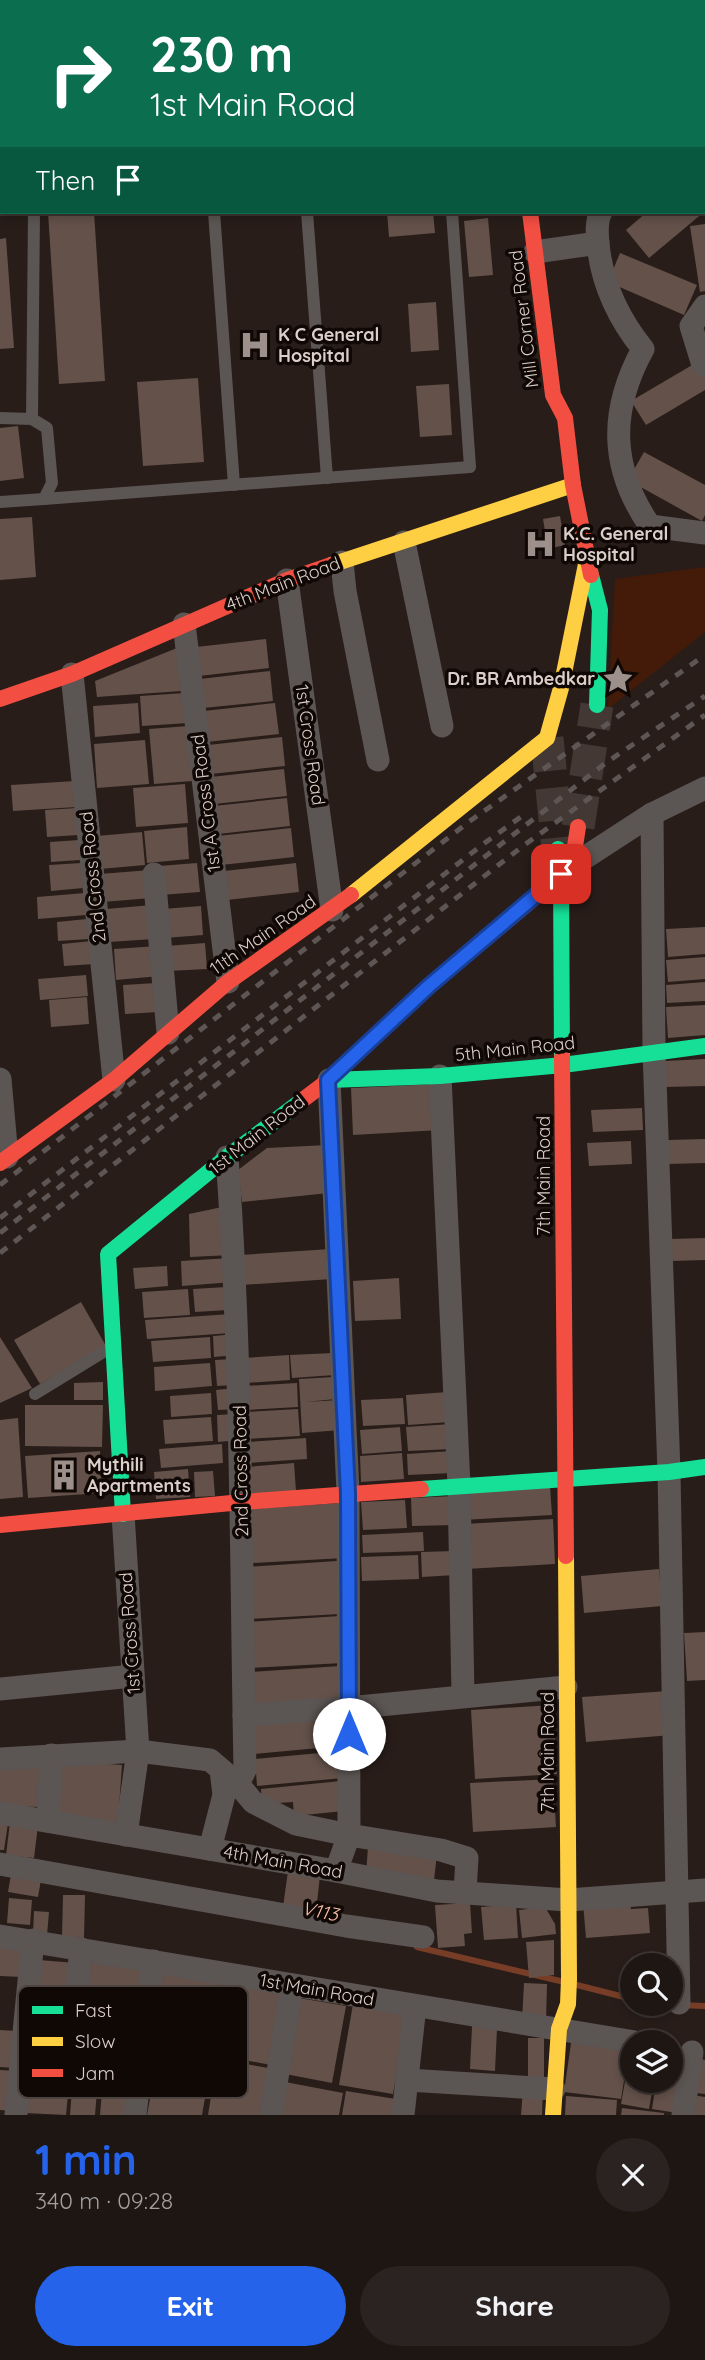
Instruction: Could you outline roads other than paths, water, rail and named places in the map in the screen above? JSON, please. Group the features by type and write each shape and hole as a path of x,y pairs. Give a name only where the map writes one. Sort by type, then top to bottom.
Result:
{"main road":[{"name":"Mill Corner Road","path":"531,214 549,250 553,395 565,418 573,485 600,610 597,705"},
{"path":"565,418 574,398"},
{"name":"4th Main Road","path":"0,699 72,674 287,579 573,485"},
{"name":"Mill Corner Road","path":"547,738 561,688 587,559"},
{"name":"11th Main Road","path":"4,1160 114,1080 228,982 332,910 547,738"},
{"path":"564,863 578,827"},
{"name":"7th Main Road","path":"552,2115 559,2029 568,2004 569,1933 564,863"},
{"name":"1st Main Road","path":"113,1346 108,1254 328,1080 564,863"},
{"name":"5th Main Road","path":"328,1080 440,1076 563,1065 705,1046"},
{"path":"113,1346 123,1514"},
{"path":"0,1525 348,1493 669,1472 705,1467"}],"street":[{"path":"600,214 598,243 604,278 625,325 643,349 627,383 619,419 620,457 631,493 650,526 705,533"},
{"path":"549,250 598,243"},
{"path":"705,306 691,326 705,365"},
{"path":"404,542 442,726"},
{"path":"342,562 345,591 378,760"},
{"name":"1st Cross Road","path":"287,579 332,910"},
{"name":"1st A Cross Road","path":"184,624 228,982"},
{"name":"2nd Cross Road","path":"72,674 114,1080"},
{"path":"564,863 705,788"},
{"path":"652,814 654,1051 669,1472 679,1953"},
{"path":"154,874 168,1034"},
{"path":"440,1076 459,1485 463,1695"},
{"path":"0,1079 4,1160"},
{"path":"328,1080 348,1493 349,1835 336,1871"},
{"name":"2nd Cross Road","path":"210,1849 230,1777 245,1770 242,1502 235,1271 228,1157"},
{"name":"1st Cross Road","path":"123,1514 138,1751 126,1835"},
{"path":"0,1689 133,1676"},
{"path":"244,1715 566,1687"},
{"path":"0,1759 138,1751 210,1760 253,1802 296,1824 441,1850 467,1858 465,1892"},
{"path":"48,1821 51,1755"},
{"name":"4th Main Road","path":"0,1813 437,1891 568,1900 705,1890"},
{"path":"288,1863 296,1824"},
{"path":"0,1864 346,1926 423,1937"},
{"name":"1st Main Road","path":"0,1936 620,2039"},
{"path":"29,1986 33,1940"},
{"path":"77,1986 81,1949"},
{"path":"150,1986 153,1961"},
{"path":"271,2115 292,1986"},
{"path":"403,2115 415,2006"},
{"path":"683,2115 689,2052"},
{"path":"407,2080 554,2089"},
{"path":"16,2115 18,2094"}],"lane":[{"path":"32,419 34,214"},
{"path":"214,214 234,485"},
{"path":"307,214 327,478"},
{"path":"0,502 470,467 452,214"},
{"path":"0,418 32,419 47,428 52,482 44,499"},
{"path":"35,1394 113,1346"}],"waterway":[{"name":"V113","path":"417,1947 560,1981"},
{"name":"V113","path":"577,1985 620,1996"},
{"name":"V113","path":"683,2005 705,2006"}],"tunnel":[{"path":"578,827 597,705"},
{"path":"547,738 558,849"}],"railway":[{"path":"0,1185 470,821 705,655"},
{"path":"0,1233 607,762 705,696"},
{"path":"0,1253 523,846 705,715"},
{"path":"0,1218 522,816"}],"place":[{"name":"K C General Hospital","path":"255,345"},
{"name":"K.C. General Hospital","path":"540,544"},
{"name":"Dr. BR Ambedkar","path":"618,679"},
{"name":"Mythili Apartments","path":"64,1475"}]}
